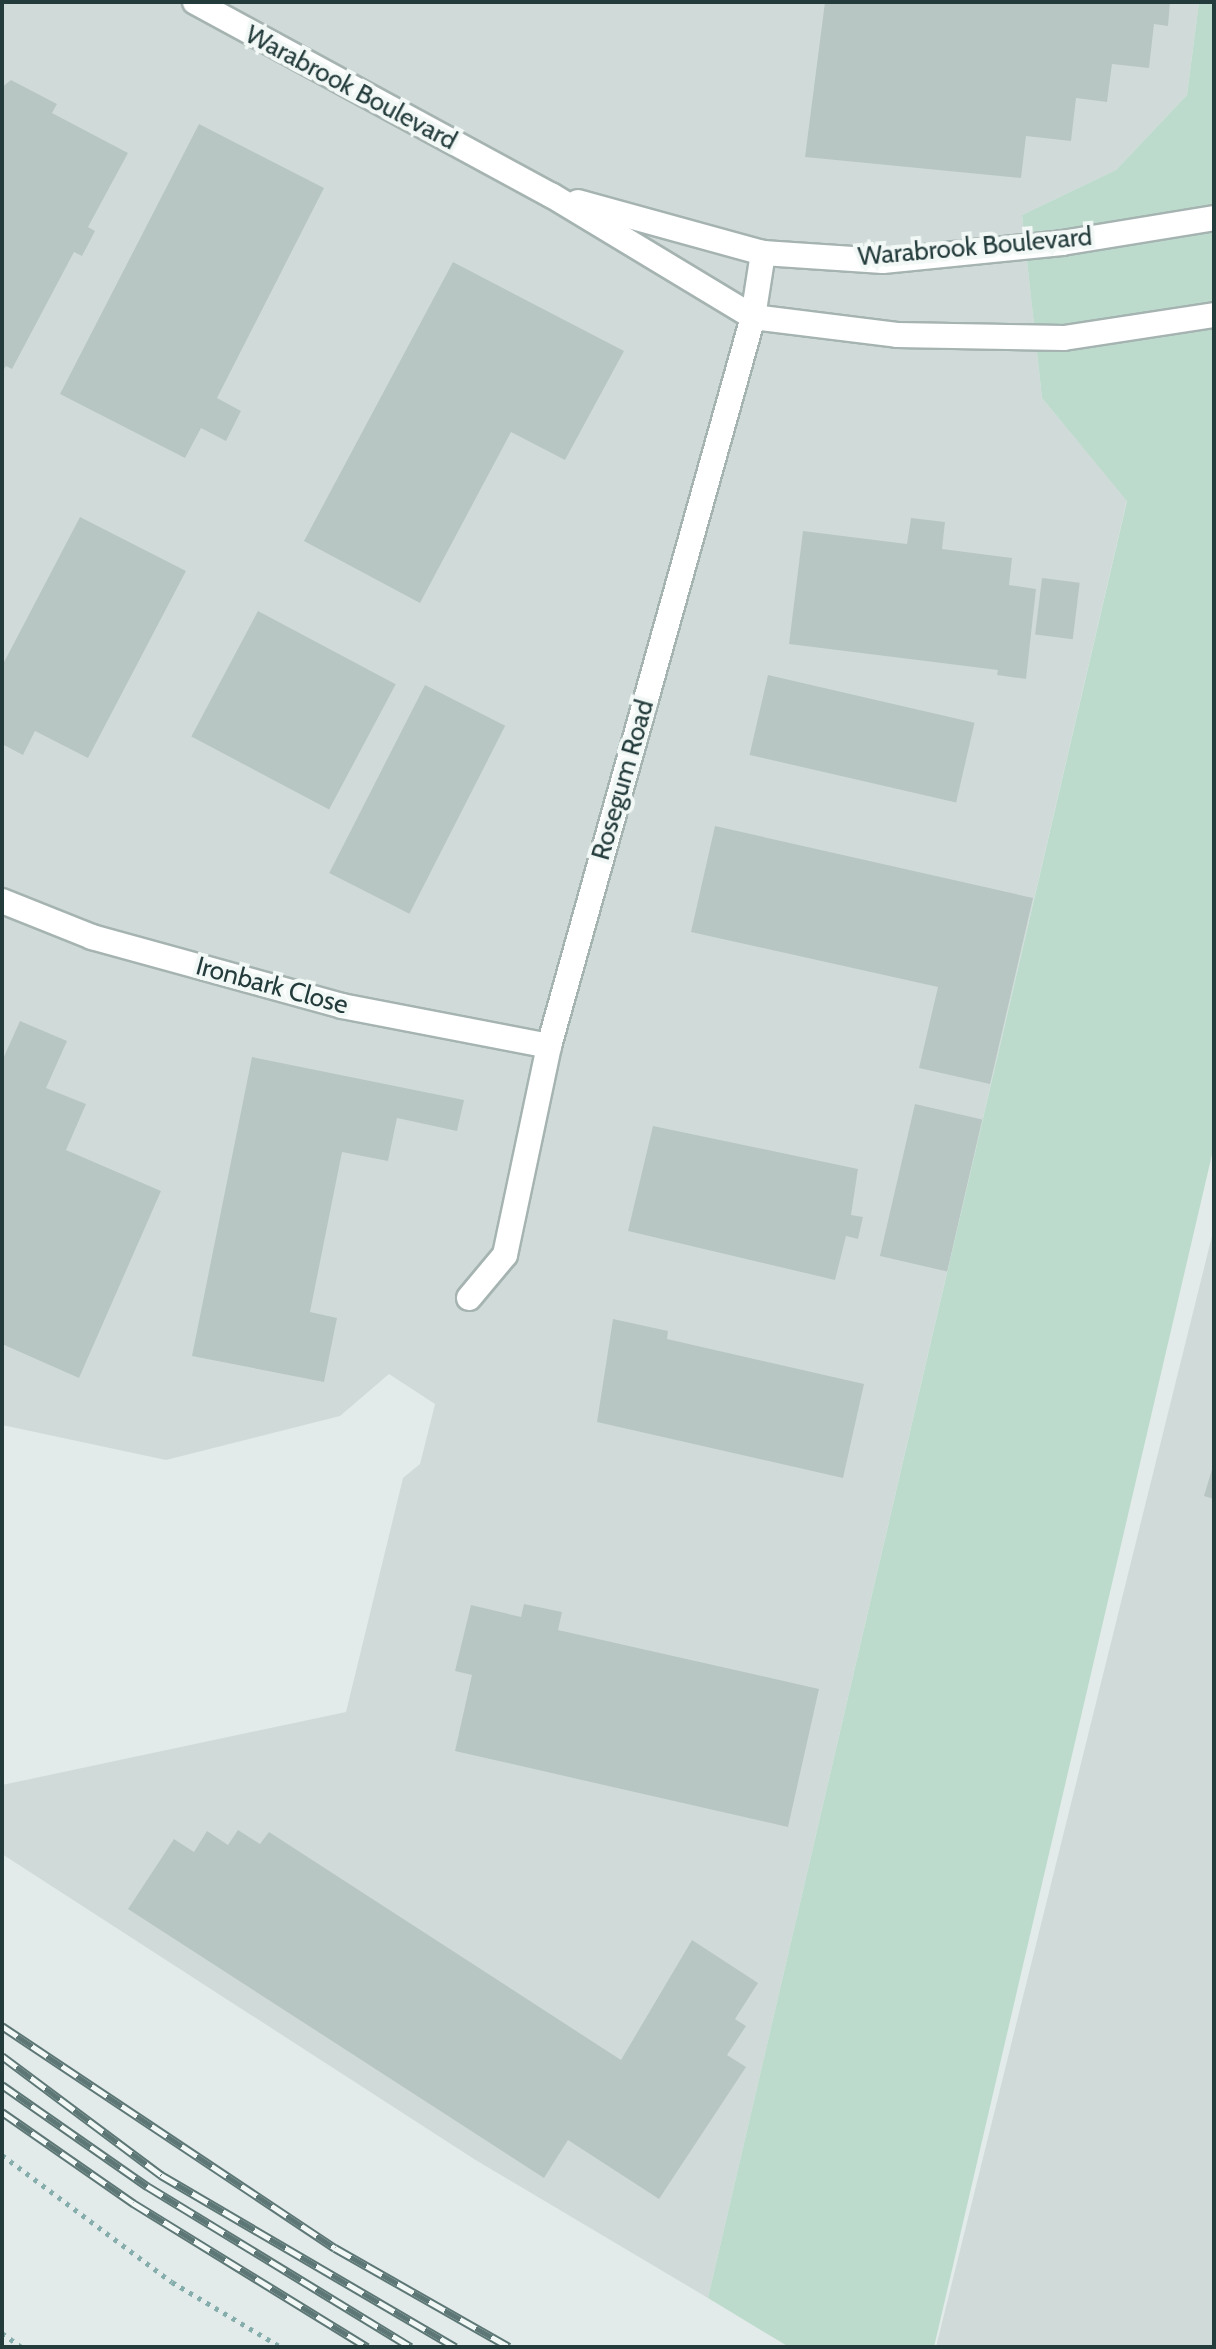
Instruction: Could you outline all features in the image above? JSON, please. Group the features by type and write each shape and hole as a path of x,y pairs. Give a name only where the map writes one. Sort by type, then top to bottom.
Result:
{"street":[{"name":"Warabrook Boulevard","path":"195,2 551,195 753,317 897,335 1064,338 1214,315"},
{"name":"Warabrook Boulevard","path":"551,195 763,253 883,261 1062,243 1214,218"},
{"name":"Rosegum Road","path":"469,1298 505,1255 549,1046 753,317 763,253"},
{"name":"Ironbark Close","path":"2,901 92,937 342,1006 549,1046"}],"path":[{"path":"2,2155 172,2282 281,2347"},
{"path":"2,2333 21,2347"}],"shaded area":[{"path":"2,2 1199,2 1187,95 1116,170 1022,215 1042,398 1127,500 708,2298 474,2159 2,1854 2,1785 346,1712 403,1478 420,1464 435,1404 389,1374 340,1416 166,1460 2,1425"},
{"path":"1214,1229 1214,2347 936,2347 1211,1240"}],"green space":[{"path":"1199,2 1214,2 1214,1146 934,2347 789,2347 708,2298 1127,501 1042,398 1022,215 1116,170 1187,95"}],"building":[{"path":"825,2 1170,2 1168,26 1154,24 1149,68 1112,64 1107,102 1076,98 1071,141 1026,136 1021,178 805,157"},
{"path":"11,80 57,104 52,113 128,153 88,227 95,231 82,256 74,252 12,369 6,366 2,372 2,87"},
{"path":"199,124 324,188 217,398 241,411 226,441 201,428 185,458 60,394"},
{"path":"453,262 624,351 565,460 511,432 420,603 304,541"},
{"path":"80,517 186,571 88,758 35,731 23,755 2,744 2,666"},
{"path":"911,518 945,522 942,549 1012,558 1009,585 1036,589 1026,679 997,675 998,670 789,644 803,531 907,544"},
{"path":"1042,578 1080,583 1073,639 1035,635"},
{"path":"258,611 396,684 329,810 191,736"},
{"path":"768,675 975,723 956,803 750,755"},
{"path":"425,685 505,726 409,914 329,873"},
{"path":"715,826 1033,898 990,1084 919,1068 938,987 691,932"},
{"path":"20,1021 67,1041 46,1088 86,1104 66,1150 161,1191 79,1378 2,1344 2,1061"},
{"path":"252,1057 464,1100 457,1131 397,1118 388,1161 342,1152 310,1312 337,1318 324,1382 192,1356"},
{"path":"915,1104 982,1120 947,1272 880,1256"},
{"path":"653,1126 858,1169 851,1215 863,1217 858,1239 846,1236 835,1280 628,1231"},
{"path":"613,1319 668,1331 667,1339 864,1384 843,1478 597,1422"},
{"path":"1214,1467 1214,1499 1204,1496"},
{"path":"524,1604 562,1612 558,1630 819,1689 788,1827 455,1751 472,1675 455,1671 471,1605 521,1617"},
{"path":"238,1830 260,1844 269,1832 621,2060 692,1940 758,1983 735,2019 746,2026 727,2055 746,2067 659,2199 568,2140 544,2178 128,1909 174,1839 194,1852 207,1831 228,1845"}],"railway":[{"path":"2,2026 335,2248 509,2347"},
{"path":"2,2056 161,2175 455,2347"},
{"path":"2,2085 147,2186 411,2347"},
{"path":"2,2112 133,2203 367,2347"}]}
